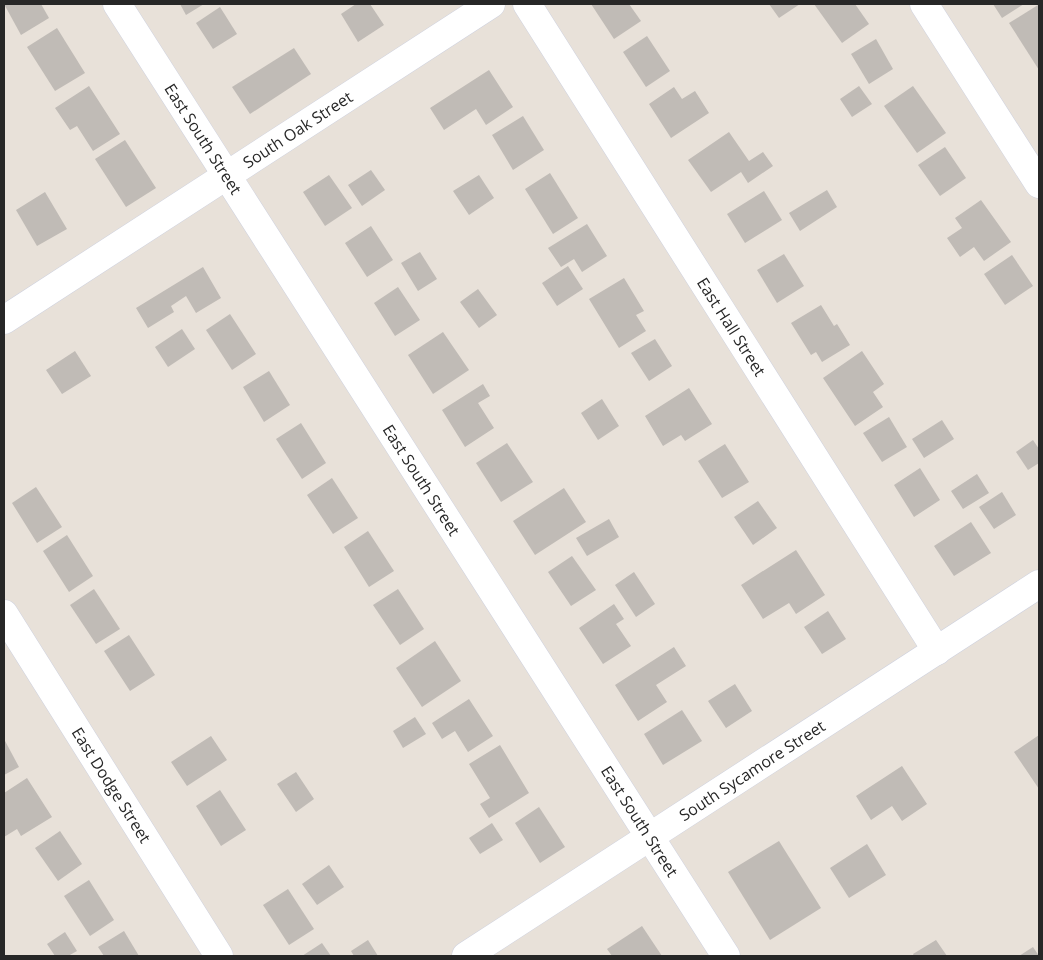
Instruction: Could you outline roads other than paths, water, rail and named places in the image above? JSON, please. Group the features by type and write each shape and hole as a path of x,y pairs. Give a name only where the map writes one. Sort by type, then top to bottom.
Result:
{"street":[{"name":"East South Street","path":"117,4 726,956"},
{"name":"South Oak Street","path":"4,320 491,4"},
{"name":"East Hall Street","path":"527,4 937,651"},
{"path":"924,4 1039,184"},
{"name":"South Sycamore Street","path":"466,956 1039,584"},
{"name":"East Dodge Street","path":"4,614 219,956"}]}
